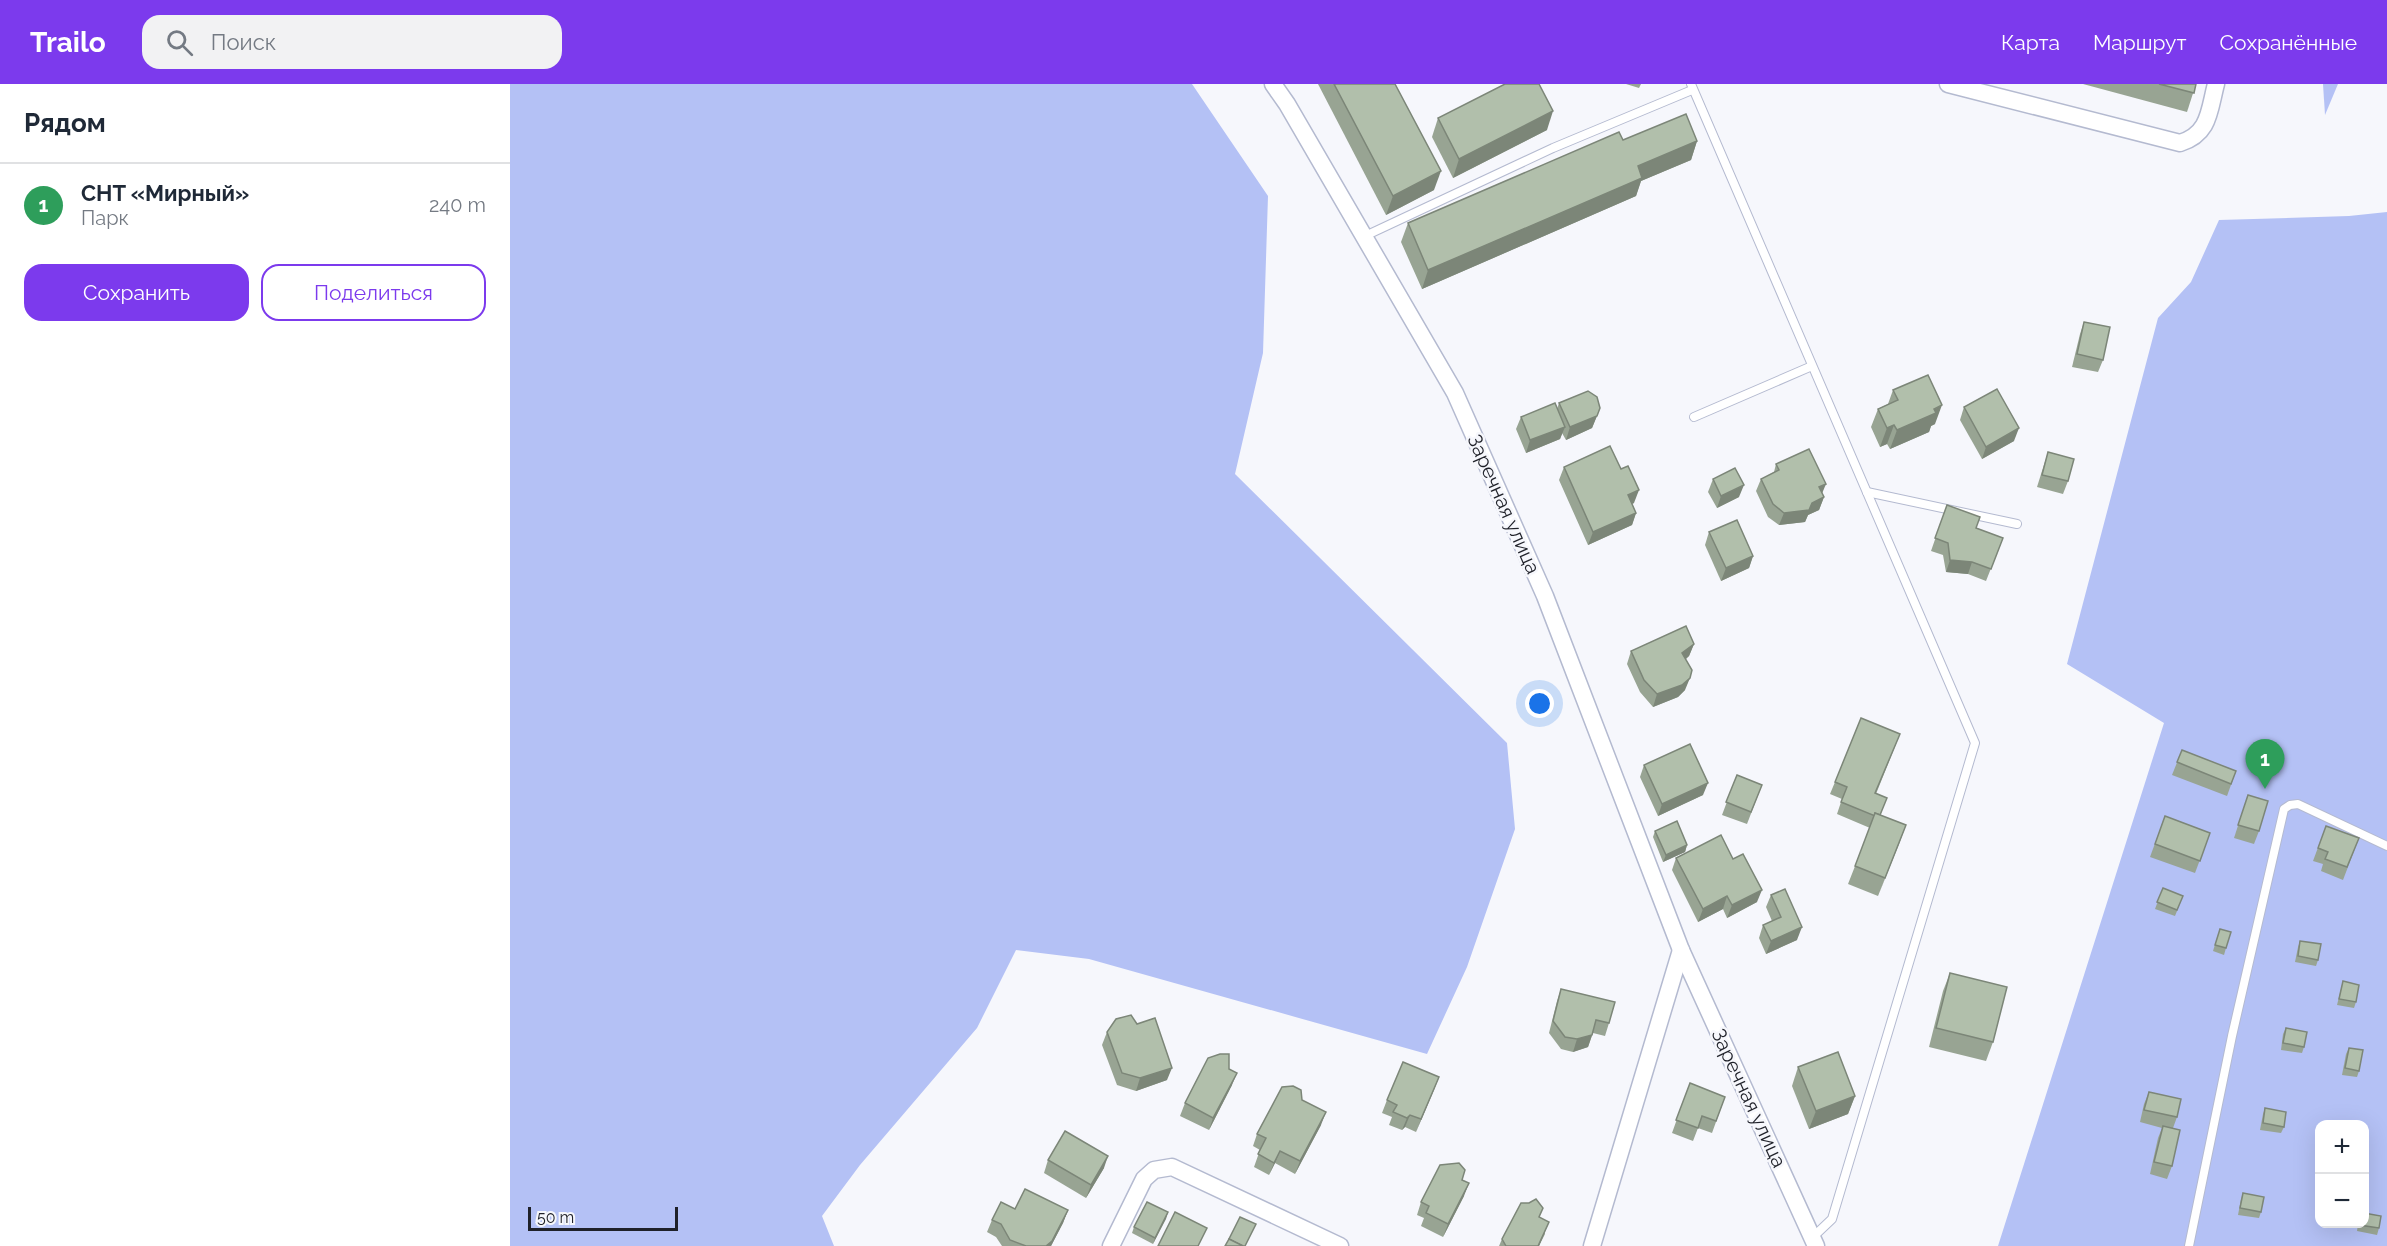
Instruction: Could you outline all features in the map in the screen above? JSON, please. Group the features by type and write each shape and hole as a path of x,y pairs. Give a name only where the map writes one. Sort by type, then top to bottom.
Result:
{"street":[{"name":"Заречная улица","path":"1273,84 1365,236 1455,393 1540,585 1681,950 1814,1242"},
{"path":"1948,84 2180,143 2191,140 2203,130 2216,84"},
{"path":"1592,1246 1681,950"},
{"path":"1111,1246 1144,1179 1154,1170 1172,1167 1340,1246"}],"lane":[{"path":"1365,236 1553,148 1691,87 1976,743 1832,1219 1814,1242"},
{"path":"1694,417 1812,366"},
{"path":"1867,492 2017,524"},
{"path":"2189,1246 2232,1036 2284,809 2298,804 2387,846"}],"shaded area":[{"path":"510,84 1192,84 1268,196 1263,353 1235,474 1507,743 1515,829 1467,967 1427,1054 1089,959 1016,950 977,1028 860,1165 822,1216 834,1246 510,1246"},
{"path":"2323,84 2338,84 2325,115"},
{"path":"2387,212 2387,1246 1998,1246 2164,723 2067,664 2158,318 2191,282 2219,220 2349,216"}],"building":[{"path":"1334,84 1395,84 1441,171 1393,196"},
{"path":"1505,84 1539,84 1553,111 1459,159 1438,118"},
{"path":"2159,84 2196,84 2194,93"},
{"path":"1686,114 1697,141 1638,166 1642,178 1428,270 1408,223 1619,132 1623,140"},
{"path":"2084,322 2110,327 2103,360 2077,354"},
{"path":"1928,375 1942,405 1934,409 1936,413 1897,430 1894,425 1887,428 1878,409 1898,400 1893,390"},
{"path":"1997,389 2019,428 1986,447 1964,407"},
{"path":"1588,391 1597,397 1600,408 1597,416 1570,427 1559,403"},
{"path":"1555,403 1565,427 1530,440 1521,417"},
{"path":"1610,446 1621,469 1628,466 1639,490 1628,495 1636,513 1593,532 1564,467"},
{"path":"1809,449 1826,484 1819,487 1824,497 1812,503 1809,510 1784,513 1773,504 1761,479 1779,470 1776,464"},
{"path":"2048,452 2074,459 2068,481 2042,475"},
{"path":"1735,468 1744,485 1721,496 1713,479"},
{"path":"1947,505 1980,517 1976,528 2003,538 1991,569 1972,562 1950,560 1948,543 1935,538"},
{"path":"1737,520 1753,556 1726,568 1709,532"},
{"path":"1686,626 1694,644 1682,653 1692,670 1690,678 1682,685 1657,694 1644,680 1631,651"},
{"path":"1861,718 1900,734 1875,793 1887,798 1880,815 1875,813 1875,816 1841,802 1847,787 1835,782"},
{"path":"1690,744 1708,783 1662,804 1644,765"},
{"path":"2182,750 2236,771 2231,784 2177,762"},
{"path":"1737,775 1762,785 1751,812 1726,802"},
{"path":"2248,795 2268,801 2259,831 2238,825"},
{"path":"1875,813 1906,825 1885,878 1855,866"},
{"path":"2165,816 2210,833 2200,861 2155,844"},
{"path":"1677,821 1687,845 1666,855 1655,831"},
{"path":"2326,826 2359,838 2347,867 2325,859 2328,852 2318,848"},
{"path":"1721,835 1733,859 1743,854 1762,890 1732,905 1727,896 1703,909 1676,858"},
{"path":"2163,888 2183,896 2177,910 2157,902"},
{"path":"1785,889 1802,927 1771,941 1763,925 1781,917 1771,895"},
{"path":"2220,929 2231,932 2226,948 2215,945"},
{"path":"2300,941 2321,944 2318,960 2298,956"},
{"path":"1950,973 2007,987 1993,1042 1936,1028"},
{"path":"2343,981 2359,985 2356,1002 2339,999"},
{"path":"1561,989 1615,1002 1609,1023 1596,1020 1592,1035 1577,1039 1565,1037 1553,1021"},
{"path":"1131,1015 1137,1024 1155,1018 1172,1068 1140,1078 1122,1073 1107,1032 1116,1019"},
{"path":"2286,1028 2307,1032 2304,1047 2283,1043"},
{"path":"2349,1048 2363,1050 2359,1071 2345,1068"},
{"path":"1838,1052 1855,1096 1816,1111 1798,1067"},
{"path":"1229,1054 1229,1069 1237,1073 1213,1118 1185,1103 1208,1058"},
{"path":"1403,1062 1439,1077 1421,1119 1410,1115 1407,1118 1393,1112 1397,1105 1387,1100"},
{"path":"1690,1083 1725,1097 1716,1121 1702,1116 1698,1128 1676,1120"},
{"path":"1293,1086 1301,1090 1302,1100 1326,1112 1300,1161 1280,1151 1274,1163 1258,1154 1266,1138 1257,1134 1282,1087"},
{"path":"2149,1092 2181,1099 2177,1117 2144,1110"},
{"path":"2265,1108 2286,1112 2284,1127 2263,1123"},
{"path":"2163,1126 2180,1130 2172,1166 2154,1162"},
{"path":"1065,1131 1108,1156 1091,1185 1048,1160"},
{"path":"1459,1163 1465,1170 1462,1180 1469,1183 1448,1224 1426,1213 1429,1206 1421,1202 1440,1165"},
{"path":"1025,1189 1068,1210 1052,1241 1046,1246 1026,1246 1010,1240 1001,1224 992,1220 1001,1202 1015,1209"},
{"path":"2243,1193 2264,1197 2261,1212 2240,1208"},
{"path":"1536,1199 1543,1208 1539,1217 1549,1222 1538,1246 1506,1246 1502,1239 1521,1203 1529,1203"},
{"path":"1147,1202 1168,1212 1155,1238 1134,1227"},
{"path":"1175,1212 1207,1228 1198,1246 1158,1246"},
{"path":"2369,1214 2381,1216 2379,1228 2369,1226"},
{"path":"1240,1217 1256,1224 1245,1246 1229,1239"},
{"path":"1229,1239 1243,1246 1225,1246"}],"place":[{"name":"СНТ «Мирный»","path":"2265,789"}]}
